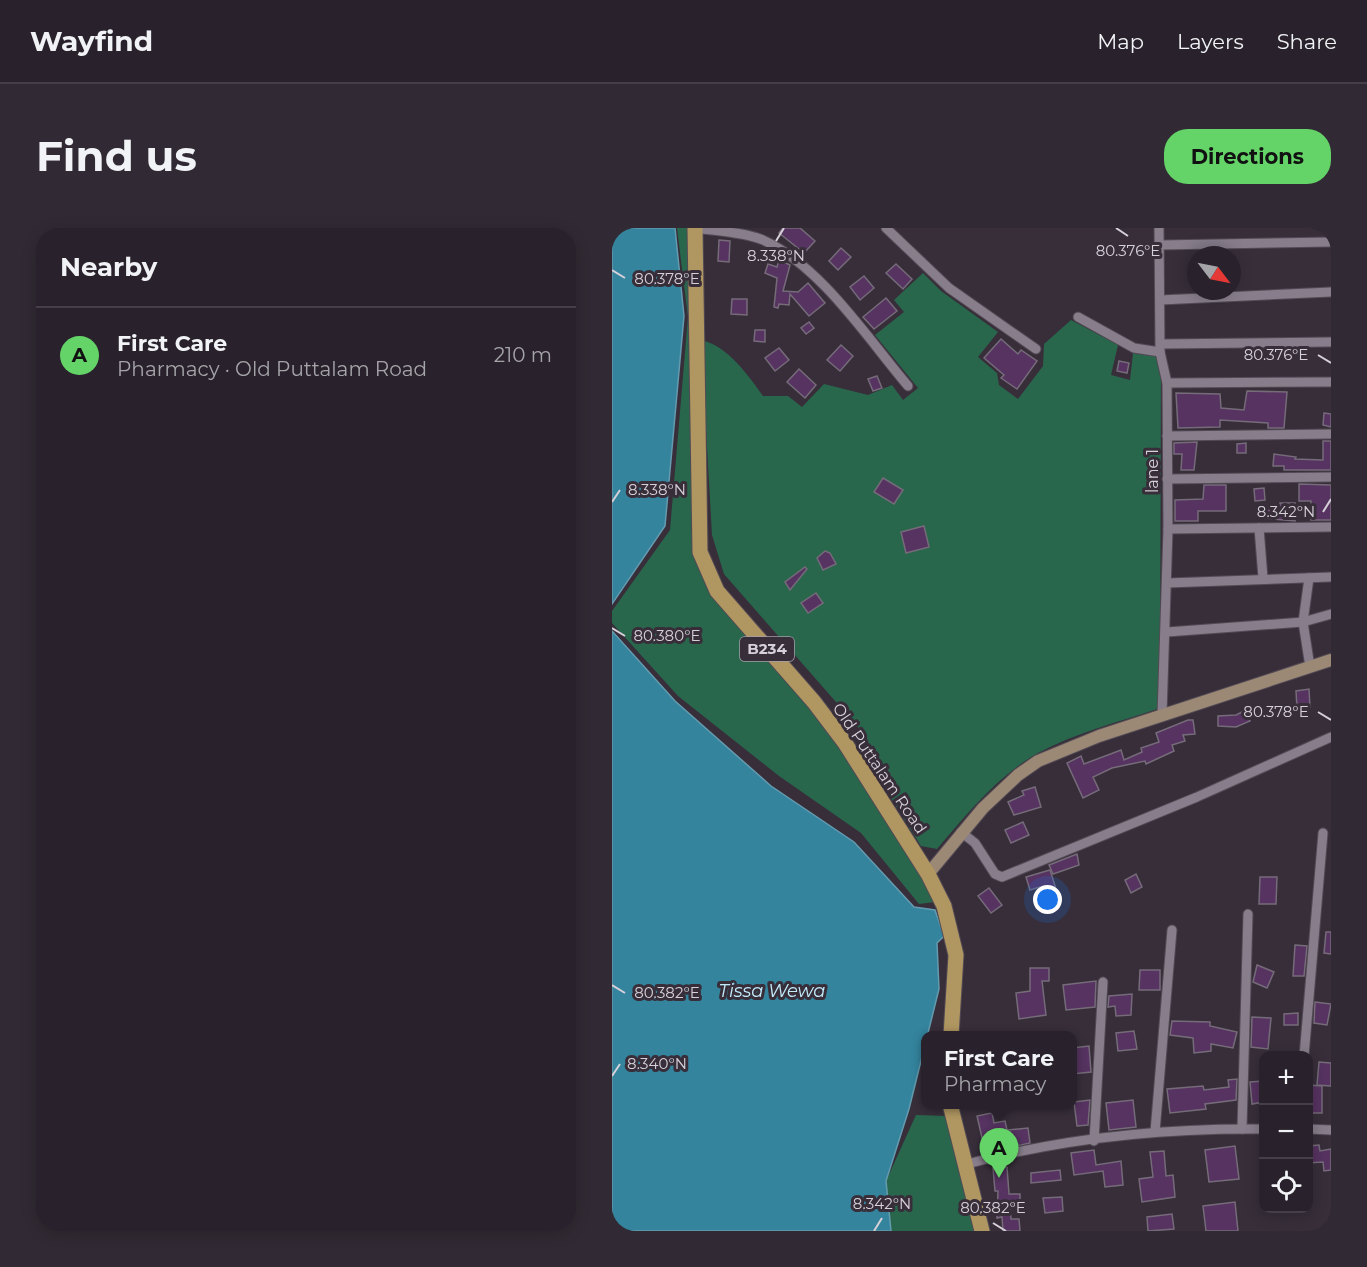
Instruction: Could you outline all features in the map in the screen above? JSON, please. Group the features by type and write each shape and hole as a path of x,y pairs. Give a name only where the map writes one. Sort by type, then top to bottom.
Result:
{"main road":[{"name":"Old Puttalam Road","path":"695,228 698,529 700,552 704,565 723,598 814,702 845,742 928,874 944,906 956,955 951,1031"},
{"path":"928,874 961,832 1001,789 1038,761 1074,745 1331,660"},
{"path":"951,1109 982,1231"}],"street":[{"path":"695,228 761,239 792,256 821,282 908,386"},
{"path":"886,228 950,288 1036,349"},
{"name":"lane 1","path":"1159,228 1160,348 1167,382 1168,529 1167,632 1162,715"},
{"path":"1160,245 1331,242"},
{"path":"1160,300 1331,292"},
{"path":"1078,318 1134,348 1331,342"},
{"path":"1167,382 1331,382"},
{"path":"1167,436 1331,434"},
{"path":"1167,479 1331,477"},
{"path":"1168,529 1331,527"},
{"path":"1259,528 1263,578"},
{"path":"1167,583 1331,577"},
{"path":"1309,578 1303,622 1310,667"},
{"path":"1167,632 1303,622 1331,614"},
{"path":"961,832 975,843 995,874 1002,877 1197,797 1331,737"},
{"path":"1304,1051 1323,833"},
{"path":"1242,1129 1248,914"},
{"path":"1155,1132 1172,930"},
{"path":"1094,1141 1102,982"},
{"path":"967,1164 1024,1150 1155,1132 1259,1129"},
{"path":"1313,1129 1331,1130"}],"green space":[{"path":"677,228 691,228 691,523 694,554 704,581 728,612 818,713 922,876 935,902 919,904 861,833 779,776 678,696 612,623 612,611 670,530 688,317"},
{"path":"923,273 941,291 998,332 978,357 997,373 999,385 1018,399 1043,366 1044,344 1071,320 1118,345 1111,375 1130,380 1133,353 1161,357 1160,708 1097,728 1038,753 1023,762 983,796 937,849 921,846 889,795 864,734 724,574 712,535 701,340 711,343 729,355 763,396 788,396 802,407 824,384 868,395 892,385 903,400 918,388 875,335 904,312 894,300"},
{"path":"916,1115 949,1116 977,1231 891,1231 886,1181"}],"water":[{"path":"612,228 675,228 684,316 665,526 612,604"},
{"name":"Tissa Wewa","path":"612,631 675,701 771,786 854,842 914,907 935,910 944,936 937,943 939,989 928,1031 921,1031 921,1061 909,1109 886,1181 891,1231 612,1231"}],"building":[{"path":"783,228 800,228 815,241 804,253 779,233"},
{"path":"719,240 730,241 729,262 718,261"},
{"path":"841,248 851,257 838,270 829,261"},
{"path":"779,260 790,265 783,291 798,292 808,283 825,303 809,316 790,294 789,305 779,304 778,308 774,307 777,278 765,273 768,264 777,267"},
{"path":"896,264 912,279 903,289 886,273"},
{"path":"864,276 874,288 860,300 850,287"},
{"path":"886,298 897,311 874,329 863,317"},
{"path":"732,299 747,299 747,315 731,314"},
{"path":"809,322 814,328 806,334 801,328"},
{"path":"755,330 765,330 765,342 754,341"},
{"path":"1001,339 1018,354 1021,350 1037,361 1017,389 1001,378 1004,375 984,358"},
{"path":"841,345 853,356 840,371 827,360"},
{"path":"779,348 789,360 775,371 765,358"},
{"path":"1119,361 1129,363 1127,373 1117,371"},
{"path":"799,369 816,385 805,398 787,382"},
{"path":"877,376 882,388 873,391 868,379"},
{"path":"1247,391 1287,392 1284,428 1268,428 1268,423 1220,420 1220,427 1178,428 1176,393 1220,394 1221,408 1244,410"},
{"path":"1324,413 1331,414 1331,427 1323,425"},
{"path":"1323,441 1331,441 1331,470 1284,470 1284,466 1273,466 1274,454 1296,457 1295,459 1323,460"},
{"path":"1197,442 1194,470 1181,470 1182,454 1174,454 1174,443"},
{"path":"1246,443 1246,453 1237,453 1237,444"},
{"path":"883,478 903,490 894,504 874,492"},
{"path":"1299,484 1331,485 1331,520 1311,520 1311,501 1299,501"},
{"path":"1204,485 1226,485 1226,511 1198,511 1198,521 1175,521 1175,500 1203,499"},
{"path":"1264,488 1265,500 1255,501 1254,489"},
{"path":"1280,503 1295,503 1295,521 1260,518 1260,510 1280,510"},
{"path":"924,526 929,547 906,553 901,532"},
{"path":"825,551 830,553 836,564 823,570 817,558"},
{"path":"805,567 807,569 790,590 785,582"},
{"path":"816,593 823,603 808,613 801,603"},
{"path":"1309,689 1310,707 1297,708 1296,691"},
{"path":"1244,711 1250,721 1236,727 1218,726 1218,716 1236,715"},
{"path":"1193,720 1195,734 1183,735 1185,741 1172,745 1174,751 1146,764 1145,761 1112,768 1093,777 1099,790 1083,798 1067,763 1081,756 1084,764 1121,750 1124,760 1142,752 1141,748 1159,742 1156,733"},
{"path":"1035,787 1041,807 1014,815 1008,802 1024,795 1022,791"},
{"path":"1023,822 1029,835 1011,843 1005,830"},
{"path":"1077,854 1079,865 1053,874 1049,865"},
{"path":"1050,870 1056,889 1048,892 1047,889 1041,891 1040,887 1030,890 1026,877"},
{"path":"1136,874 1142,887 1131,893 1125,880"},
{"path":"1260,877 1277,877 1276,904 1259,904"},
{"path":"989,888 1002,905 991,913 978,896"},
{"path":"1326,932 1331,932 1331,954 1324,953"},
{"path":"1295,945 1307,946 1304,976 1293,976"},
{"path":"1257,965 1274,972 1267,988 1253,982"},
{"path":"1030,968 1049,968 1049,981 1042,981 1046,1015 1019,1019 1016,993 1030,991"},
{"path":"1140,970 1160,970 1160,990 1139,990"},
{"path":"1096,981 1095,1007 1066,1010 1063,985"},
{"path":"1132,994 1131,1015 1116,1016 1115,1006 1108,1007 1109,996"},
{"path":"1315,1002 1331,1004 1327,1025 1314,1023"},
{"path":"1298,1013 1298,1025 1284,1025 1284,1014"},
{"path":"1252,1017 1271,1018 1268,1049 1251,1047"},
{"path":"1172,1021 1210,1022 1210,1026 1237,1032 1233,1048 1211,1044 1211,1051 1194,1053 1193,1038 1170,1035"},
{"path":"1134,1031 1137,1049 1118,1051 1116,1033"},
{"path":"1089,1046 1091,1072 1077,1073 1077,1047"},
{"path":"1319,1062 1331,1063 1331,1086 1317,1085"},
{"path":"1237,1079 1236,1100 1205,1104 1206,1109 1170,1113 1167,1089 1203,1086 1204,1090 1229,1087 1228,1080"},
{"path":"1259,1081 1259,1103 1252,1104 1250,1082"},
{"path":"1313,1085 1322,1086 1322,1113 1313,1113"},
{"path":"1090,1100 1088,1125 1077,1126 1075,1109 1077,1109 1077,1102"},
{"path":"1133,1100 1136,1127 1109,1130 1106,1103"},
{"path":"992,1113 994,1123 1005,1121 1007,1130 1028,1128 1030,1143 992,1151 990,1141 983,1142 977,1116"},
{"path":"1319,1145 1320,1151 1331,1149 1331,1170 1324,1171 1323,1162 1313,1163 1313,1146"},
{"path":"1235,1146 1239,1179 1209,1182 1205,1150"},
{"path":"1094,1150 1096,1165 1121,1161 1123,1185 1105,1187 1103,1171 1074,1175 1071,1153"},
{"path":"1164,1151 1166,1176 1173,1175 1175,1197 1142,1202 1139,1179 1153,1177 1150,1152"},
{"path":"1007,1167 1009,1194 1020,1194 1020,1204 1010,1205 1011,1219 1019,1219 1020,1231 1003,1231 1002,1217 997,1218 998,1191 995,1191 993,1168"},
{"path":"1060,1170 1061,1180 1031,1183 1031,1173"},
{"path":"1062,1197 1063,1211 1045,1213 1043,1198"},
{"path":"1235,1202 1238,1231 1206,1231 1203,1206"},
{"path":"1172,1214 1174,1229 1148,1231 1147,1217"}],"place":[{"name":"First Care","path":"999,1178"}]}
